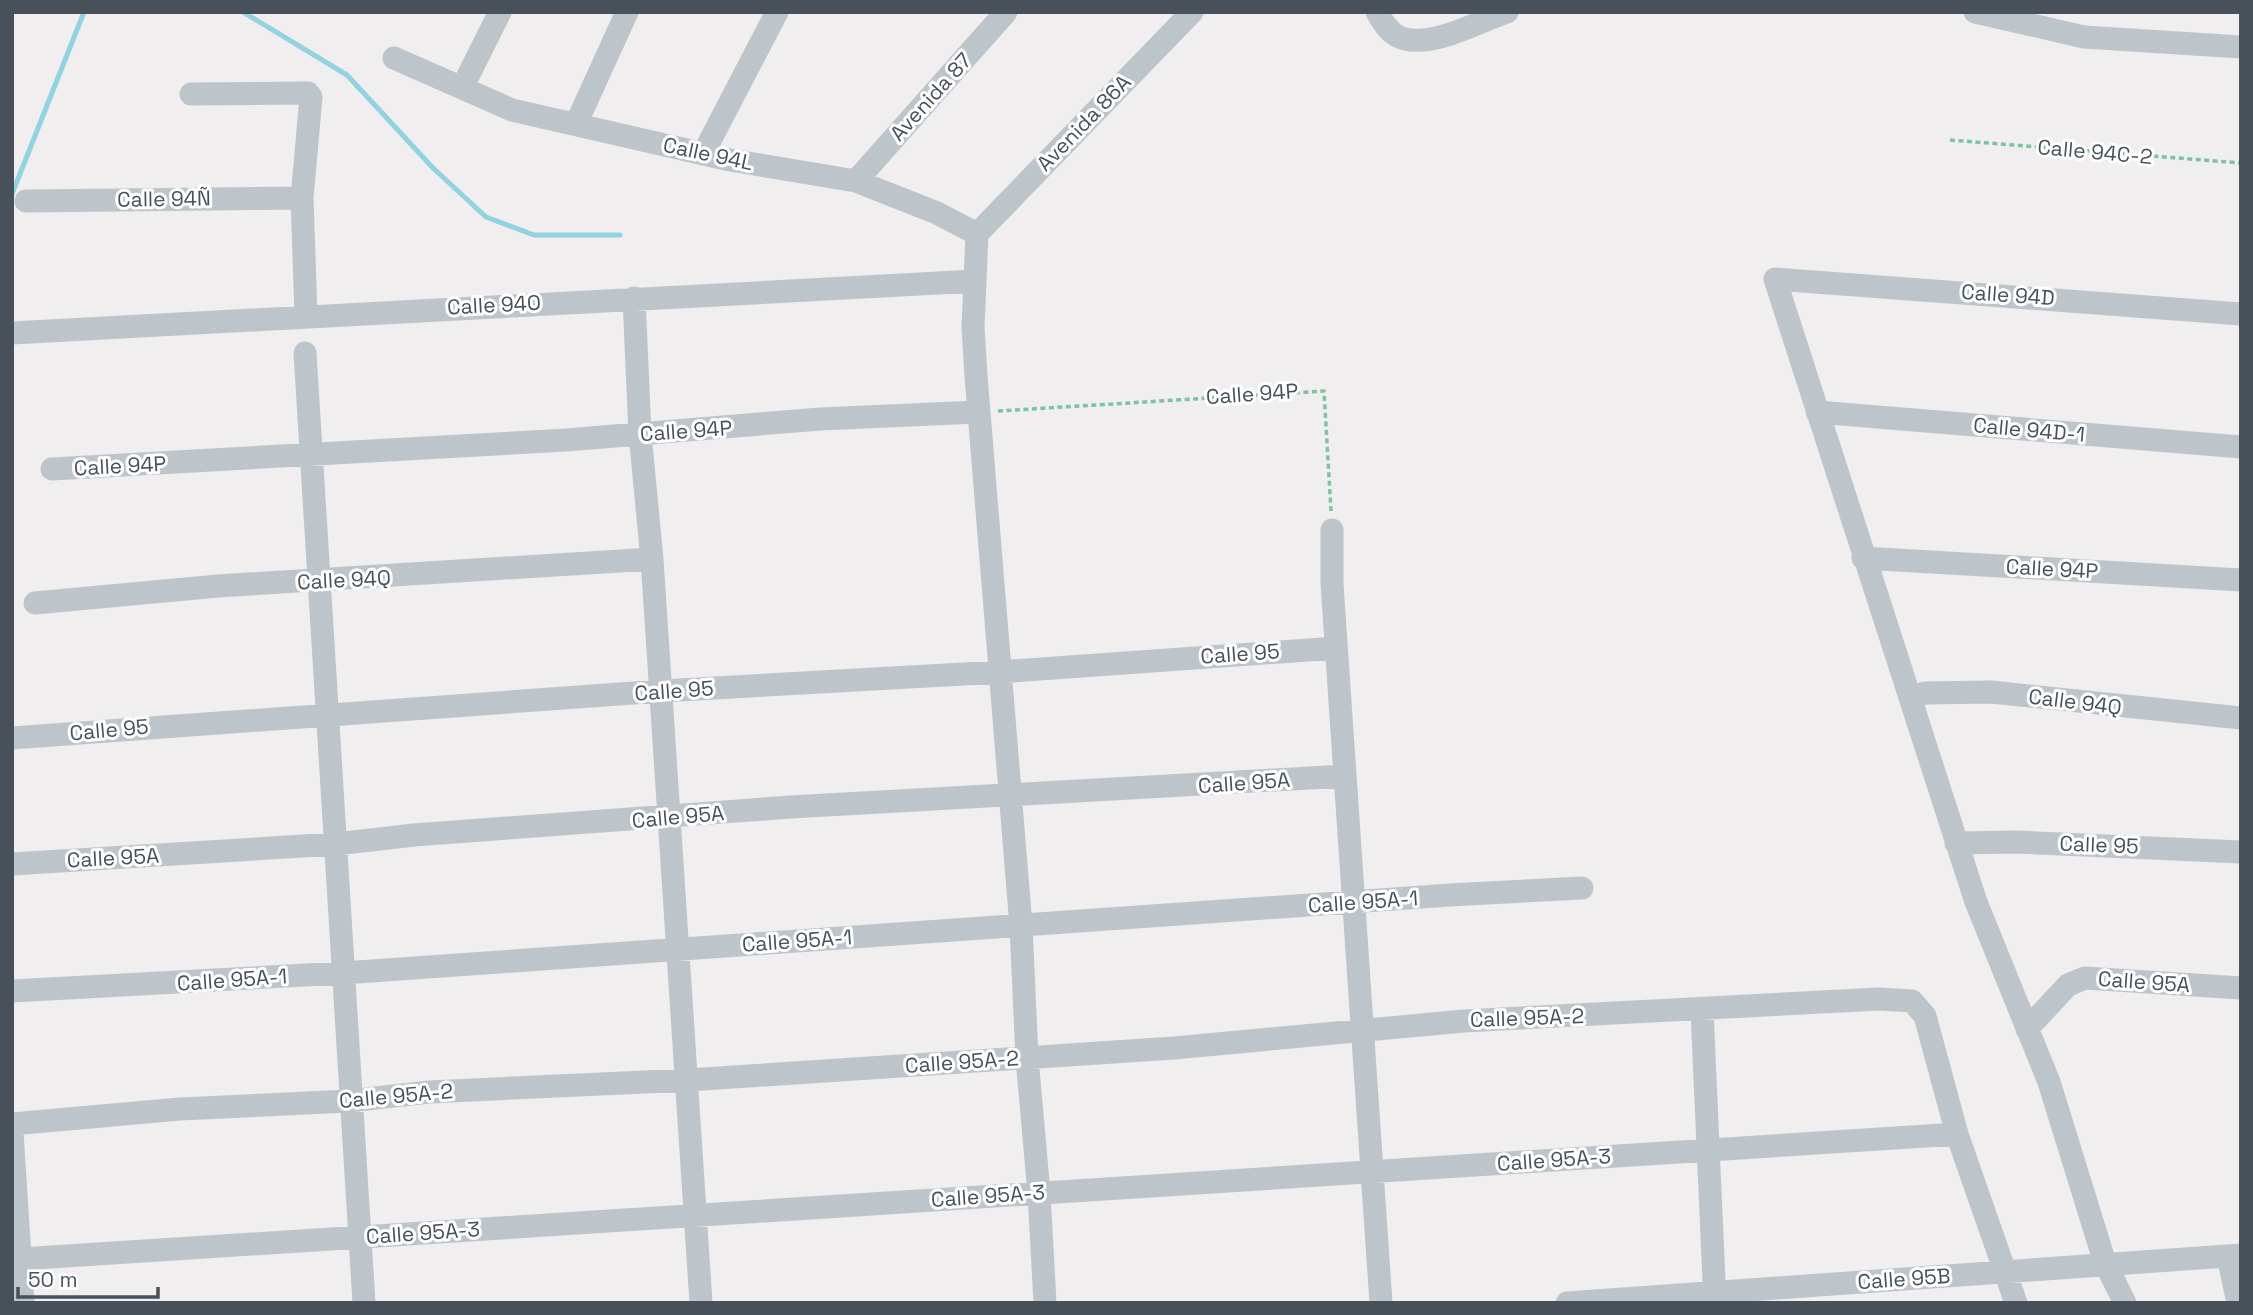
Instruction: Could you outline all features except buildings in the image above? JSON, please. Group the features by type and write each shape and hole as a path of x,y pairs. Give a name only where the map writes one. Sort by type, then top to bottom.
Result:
{"street":[{"path":"462,88 500,12"},
{"path":"576,124 627,12"},
{"path":"703,154 777,12"},
{"name":"Avenida 87","path":"856,181 1006,12"},
{"name":"Avenida 86A","path":"977,234 1192,12"},
{"path":"1377,12 1390,31 1404,39 1433,38 1507,12"},
{"path":"1975,12 2084,37 2241,47"},
{"name":"Calle 94L","path":"394,58 512,110 703,154 856,181 937,213 977,234"},
{"path":"191,94 307,93 312,102 302,198 306,315"},
{"name":"Calle 94Ñ","path":"26,201 302,198"},
{"path":"977,234 973,327 978,412 1021,926 1027,1058 1045,1303"},
{"name":"Calle 94D","path":"1817,412 1775,279 2241,314"},
{"name":"Calle 94O","path":"12,333 306,315 975,281"},
{"path":"634,298 640,434 652,559 701,1303"},
{"path":"305,353 337,844 349,1101 364,1303"},
{"name":"Calle 94P","path":"52,469 310,456 820,419 978,412"},
{"path":"1817,412 1976,902 2049,1082 2105,1263 2125,1303"},
{"name":"Calle 94D-1","path":"1817,412 2241,447"},
{"path":"1332,530 1336,648 1353,903 1365,1029 1381,1303"},
{"name":"Calle 94P","path":"1863,558 2241,580"},
{"name":"Calle 94Q","path":"36,603 218,586 318,582 652,559"},
{"name":"Calle 95","path":"12,738 661,691 999,672 1336,648"},
{"name":"Calle 94Q","path":"1910,696 1926,693 1991,692 2241,719"},
{"name":"Calle 95A","path":"12,864 337,844 414,835 791,807 1345,776"},
{"name":"Calle 95","path":"1956,843 2017,842 2241,852"},
{"name":"Calle 95A-1","path":"12,991 344,973 1582,888"},
{"name":"Calle 95A","path":"2027,1029 2068,985 2085,978 2241,988"},
{"name":"Calle 95A-2","path":"12,1124 180,1108 349,1101 429,1093 688,1080 1174,1048 1464,1021 1702,1011 1879,999 1912,1001 1925,1016 1957,1134"},
{"path":"1702,1011 1714,1298"},
{"path":"12,1132 23,1303"},
{"path":"1957,1134 2016,1303"},
{"name":"Calle 95A-3","path":"20,1259 1957,1134"},
{"path":"2234,1256 2238,1303"},
{"name":"Calle 95B","path":"1567,1303 1714,1298 2005,1271 2234,1256"}],"path":[{"name":"Calle 94C-2","path":"1950,140 2241,163"},
{"name":"Calle 94P","path":"978,412 1320,390 1326,396 1332,530"}],"waterway":[{"path":"12,194 84,12"},
{"path":"243,12 347,75 433,168 486,217 534,235 620,235"}]}
